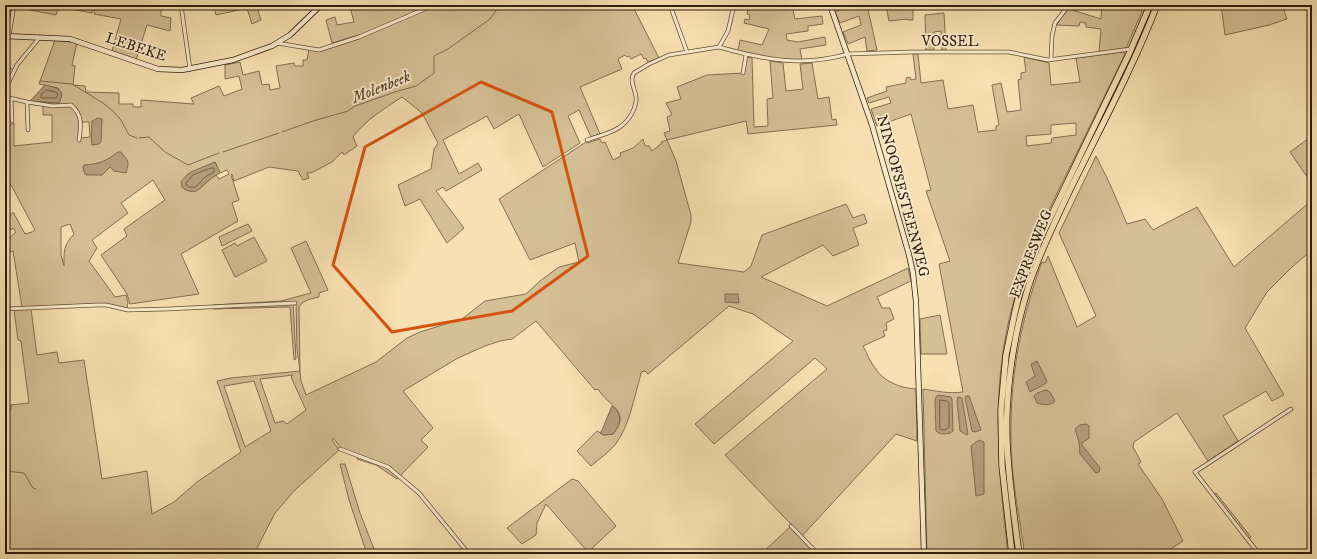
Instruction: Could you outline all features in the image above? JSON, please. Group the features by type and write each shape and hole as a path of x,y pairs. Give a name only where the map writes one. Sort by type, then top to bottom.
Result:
{"highway":[{"name":"EXPRESWEG","path":"1012,554 1002,454 1001,428 1002,392 1011,329 1022,287 1131,50 1150,5"},
{"name":"EXPRESWEG","path":"1019,554 1009,465 1008,404 1012,360 1028,289 1039,249 1139,48 1157,5"}],"street":[{"name":"LEBEKE","path":"14,5 7,36 61,38 78,41 158,69 175,71 233,60 277,43 290,35 321,5"},
{"path":"181,5 190,69"},
{"path":"277,43 319,50 373,31 434,5"},
{"path":"670,5 687,52"},
{"path":"587,140 615,130 626,122 631,116 636,98 632,81 634,73 669,55 719,47 728,31 734,5"},
{"name":"NINOOFSESTEENWEG","path":"830,5 872,125 913,273 916,302 924,554"},
{"path":"1051,59 1055,23 1069,5"},
{"path":"5,90 17,65 40,37"},
{"name":"VOSSEL","path":"719,47 746,55 796,62 839,57 848,54 912,52 1009,52 1044,60 1131,50"},
{"path":"743,73 746,55"},
{"path":"5,97 53,106 71,105 79,114 81,122 80,140"},
{"path":"11,99 12,121"},
{"path":"27,102 28,130"},
{"path":"5,309 106,305 128,310 295,303"},
{"path":"1259,554 1195,472 1291,409"},
{"path":"340,449 388,467 419,493 469,554"},
{"path":"791,526 818,554"}],"highlighted area":[{"path":"481,82 552,112 588,256 512,311 392,332 333,265 365,147"}],"shaded area":[{"path":"15,5 59,5 56,15 30,10 31,6"},
{"path":"67,5 93,5 92,13 66,8"},
{"path":"95,5 159,5 161,7 161,16 171,18 170,31 147,25 136,60 112,51 121,19 94,14"},
{"path":"214,5 244,5 243,9 216,15"},
{"path":"246,5 256,5 261,20 252,24"},
{"path":"356,5 430,5 369,32 332,43 326,20 335,17 337,25 354,22 350,7"},
{"path":"436,5 632,5 659,58 648,62 641,54 631,59 629,56 627,57 625,55 618,59 622,69 580,87 600,134 591,137 579,110 568,116 580,143 543,167 519,114 494,129 487,116 443,140 459,174 478,163 482,170 446,191 443,187 436,191 464,228 447,243 420,199 405,206 398,185 431,169 434,149 438,143 422,113 402,97 363,125 353,137 357,146 344,155 342,152 332,162 311,173 307,173 309,178 303,180 298,171 269,167 234,181 232,174 231,175 239,200 232,203 238,221 181,254 199,294 130,304 127,294 101,255 127,236 124,229 165,200 153,180 121,203 128,213 92,240 97,248 89,261 115,297 126,295 128,303 127,308 105,304 22,307 13,251 5,254 5,242 16,232 13,228 11,230 5,225 5,222 13,212 25,234 35,230 11,185 5,186 5,127 14,123 14,146 52,142 52,115 43,115 43,105 31,102 59,103 62,95 58,88 39,84 55,40 77,43 72,65 75,66 73,85 85,86 86,92 119,93 119,104 133,104 133,107 141,107 141,100 194,104 191,98 219,86 224,96 242,89 239,76 225,79 225,65 240,62 243,75 259,71 262,85 269,84 270,90 280,88 276,66 294,63 295,66 303,66 303,60 307,60 309,49 318,51 384,27","holes":["81,122 89,122 90,137 80,138","215,162 220,173 227,170 229,174 219,179 216,175 202,187 194,191 184,189 187,175","70,224 74,234 65,249 64,266 61,255 61,227"]},
{"path":"749,5 792,5 795,19 822,16 823,24 808,26 808,31 786,34 787,40 798,42 825,37 826,45 800,49 802,60 775,59 738,51 740,40 762,45 769,29 744,23 745,19 749,20 750,15 747,14"},
{"path":"849,5 867,5 877,50 867,51 865,37 848,44 843,32 861,25 859,16 840,23 835,12"},
{"path":"877,5 913,5 913,20 908,19 889,21 886,6 877,8"},
{"path":"1102,5 1145,5 1126,48 1099,52 1101,29 1086,27 1086,23 1080,22 1079,26 1057,25 1069,9 1101,19"},
{"path":"1221,5 1282,5 1287,19 1269,25 1225,35"},
{"path":"944,13 946,50 942,50 941,31 934,32 934,50 926,50 925,15"},
{"path":"1122,52 1125,54 1039,232 1022,274 1009,318 1001,367 998,420 1000,474 1008,554 927,554 923,389 958,393 963,392 939,264 950,261 926,191 931,190 911,114 877,126 871,109 891,103 889,97 869,103 867,98 887,91 886,87 906,83 906,78 910,77 911,80 916,79 913,54 918,54 921,83 943,80 948,109 973,105 978,132 996,130 996,126 999,125 992,85 1001,83 1007,112 1021,110 1018,80 1021,79 1021,73 1026,72 1024,57 1049,63 1051,85 1080,82 1076,58","holes":["1076,123 1076,135 1052,138 1051,143 1027,146 1026,136 1051,134 1051,125"]},
{"path":"746,57 752,58 754,127 768,126 767,99 773,98 770,61 783,63 786,91 803,89 800,64 812,63 818,99 829,97 832,120 836,119 837,125 748,134 746,121 667,140 664,133 670,131 667,117 672,115 666,103 681,99 677,87 707,75 744,73"},
{"path":"1312,136 1312,184 1290,152"},
{"path":"600,139 602,143 605,142 613,160 621,156 620,153 633,148 643,139 645,146 649,146 652,151 661,144 661,142 667,140 676,161 691,215 691,222 678,263 744,272 751,266 762,235 846,204 853,218 864,214 867,223 853,228 859,245 833,256 823,245 761,277 827,306 908,268 911,281 877,297 882,308 890,308 894,319 886,323 887,330 883,331 885,336 863,346 873,366 883,377 898,386 916,389 917,441 896,434 802,536 725,455 827,369 815,358 714,444 695,424 793,341 753,314 729,306 648,374 645,371 641,372 631,411 620,437 612,448 591,466 577,451 597,431 604,435 613,434 620,420 619,414 598,389 595,390 536,321 512,339 485,346 458,358 403,391 433,428 421,440 428,447 397,479 376,465 357,459 358,455 341,448 333,438 332,440 339,450 295,490 275,513 254,554 144,554 141,549 118,554 5,554 5,411 11,410 11,405 29,403 21,341 18,340 14,310 31,309 37,355 57,352 59,363 84,360 102,479 147,471 152,514 174,502 197,482 241,452 217,381 231,378 300,371 301,381 306,395 376,362 407,338 420,332 462,319 485,301 526,294 559,267 579,262 575,243 530,260 499,199 586,142","holes":["293,375 291,377 306,410 287,424 283,421 275,423 260,379","254,381 271,431 245,447 224,386"]},
{"path":"1096,156 1127,224 1145,219 1153,230 1197,207 1234,267 1312,200 1312,250 1292,267 1267,292 1245,328 1284,395 1272,401 1266,391 1223,416 1238,441 1208,461 1177,413 1134,442 1133,447 1141,462 1138,464 1162,499 1183,541 1163,554 1028,554 1024,550 1012,463 1011,411 1016,361 1026,311 1042,262 1045,263 1048,256 1077,327 1096,316 1059,233"},
{"path":"248,224 252,231 222,246 219,237"},
{"path":"254,237 267,261 235,277 222,250 235,243 237,246"},
{"path":"306,241 328,290 319,293 319,297 302,303 299,308 300,371 297,349 296,301 293,302 296,359 294,360 290,307 213,309 213,305 281,301 311,293 291,248"},
{"path":"940,315 947,354 921,354 920,319"},
{"path":"340,464 345,464 360,513 376,554 367,554 349,500"},
{"path":"572,479 578,481 616,526 588,552 546,504 537,523 536,535 522,544 507,528"},
{"path":"1216,493 1251,537 1248,539 1213,495"},
{"path":"790,527 816,554 761,554"}],"water":[{"path":"45,85 57,88 61,92 59,103 30,101"},
{"path":"98,118 102,119 101,142 99,144 92,145 92,121"},
{"path":"118,152 121,152 128,161 126,173 114,171 110,167 102,175 86,175 84,172 84,165 102,162"},
{"path":"215,162 220,173 197,190 191,192 182,187 181,182 187,175"},
{"path":"725,294 738,294 739,303 725,302"},
{"path":"1037,361 1047,381 1045,384 1030,392 1026,382 1035,376 1031,364"},
{"path":"1046,390 1050,392 1055,401 1047,405 1037,403 1034,396 1037,393"},
{"path":"938,395 951,397 952,399 953,431 947,434 942,434 936,431 935,401"},
{"path":"966,396 969,396 981,430 975,432 972,431 965,398"},
{"path":"958,397 962,398 967,435 960,431 957,401"},
{"path":"612,406 618,412 620,419 618,427 613,434 604,435 600,433"},
{"path":"1086,424 1089,426 1089,438 1082,443 1082,445 1100,468 1099,472 1096,473 1080,454 1079,442 1075,429 1080,425"},
{"path":"979,440 984,442 984,494 976,496 971,446"}],"waterway":[{"name":"Molenbeek","path":"282,132 348,111 355,106 416,86 434,73 434,56 448,49 490,19 500,5"},
{"name":"Molenbeek","path":"5,67 12,69"},
{"name":"Molenbeek","path":"40,81 72,84 113,111 121,120 129,135 137,138"},
{"name":"Molenbeek","path":"223,152 279,133"},
{"name":"Molenbeek","path":"139,138 149,137 165,152 188,165 219,153"},
{"path":"5,471 24,473 33,488 36,489"}]}
